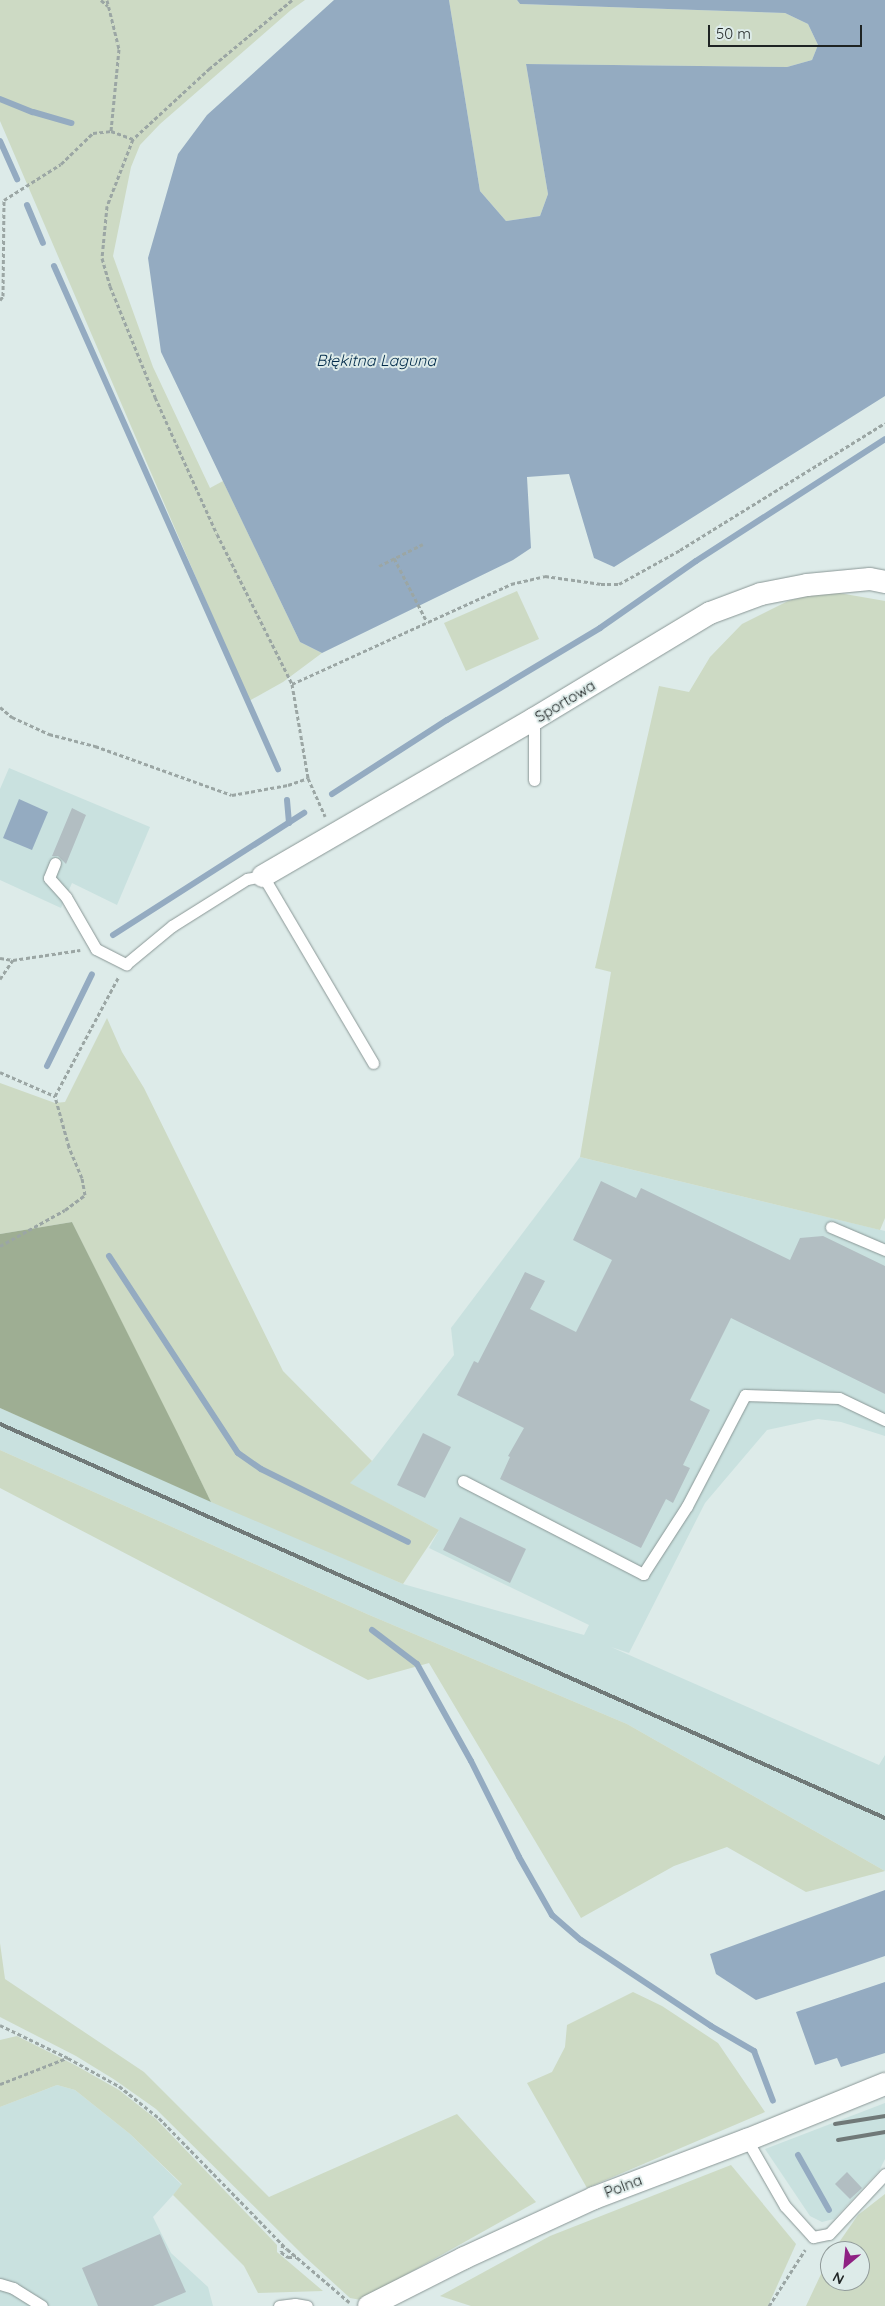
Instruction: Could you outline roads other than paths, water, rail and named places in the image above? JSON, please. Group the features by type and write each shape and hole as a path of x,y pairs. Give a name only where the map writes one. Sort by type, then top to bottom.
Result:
{"street":[{"name":"Sportowa","path":"263,876 534,719 710,613 761,594 807,585 832,581 870,579 885,582"},
{"name":"Polna","path":"369,2306 464,2258 594,2198 747,2140 885,2084"}],"lane":[{"path":"534,719 534,780"},
{"path":"55,863 49,878 66,897 96,949 126,964 172,926 247,879 263,876 373,1063"},
{"path":"831,1227 885,1250"},
{"path":"463,1481 643,1574 687,1506 745,1395 839,1398 885,1420"},
{"path":"747,2140 785,2206 813,2237 829,2234 885,2174"},
{"path":"0,2284 13,2288 42,2306"},
{"path":"279,2306 295,2304 307,2306"}],"water":[{"name":"Błękitna Laguna","path":"334,0 449,0 480,191 506,221 540,216 548,194 526,64 787,67 812,60 818,45 808,24 785,13 520,4 517,0 885,0 885,396 614,567 594,558 569,474 527,477 531,548 513,560 322,653 300,642 161,352 148,258 178,154 207,115"},
{"path":"19,799 48,812 32,850 3,838"},
{"path":"885,1890 885,1956 756,2000 716,1974 710,1954"},
{"path":"885,1982 885,2053 841,2067 837,2058 815,2065 796,2012"}],"waterway":[{"path":"0,99 33,112 71,123"},
{"path":"0,141 17,179"},
{"path":"27,205 43,243"},
{"path":"54,266 278,769"},
{"path":"332,794 447,720 600,628 696,561 885,439"},
{"path":"287,800 289,823"},
{"path":"113,935 304,813"},
{"path":"47,1066 92,974"},
{"path":"109,1256 238,1453 261,1469 408,1542"},
{"path":"372,1630 417,1664 471,1761 519,1857 552,1915 581,1940 711,2026 754,2051 773,2101"},
{"path":"798,2155 829,2210"}],"railway":[{"path":"0,1424 885,1818"},
{"path":"835,2124 885,2116"},
{"path":"838,2140 885,2132"}]}
